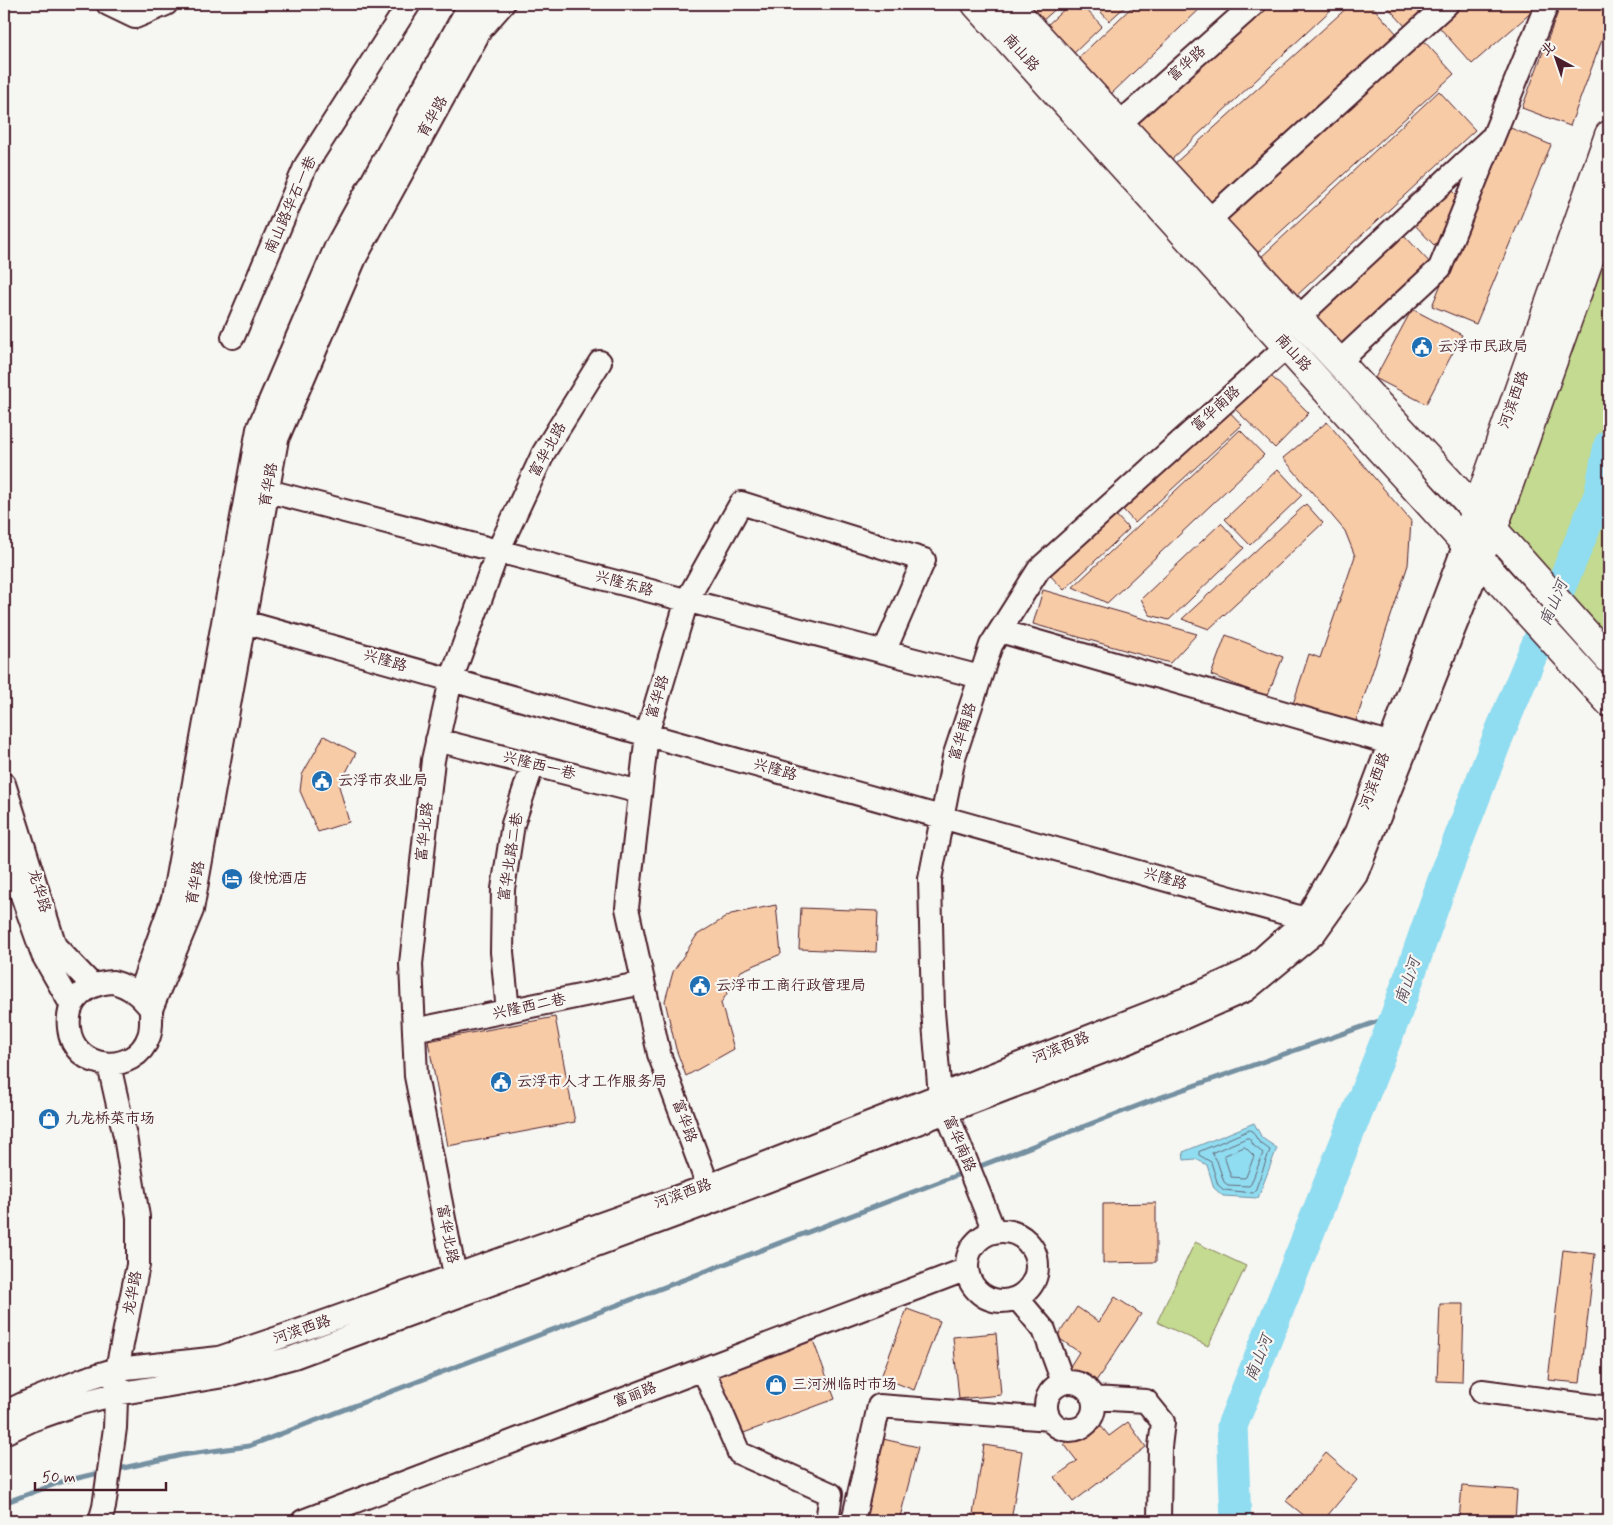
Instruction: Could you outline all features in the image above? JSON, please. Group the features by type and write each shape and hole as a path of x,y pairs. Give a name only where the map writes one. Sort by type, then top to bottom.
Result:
{"main road":[{"name":"南山路","path":"976,4 1609,702"},
{"name":"南山路","path":"1010,4 1484,519 1609,659"},
{"name":"河滨西路","path":"1473,552 1609,135"},
{"name":"河滨西路","path":"1484,519 1609,204"}],"street":[{"path":"108,4 135,18 166,4"},
{"name":"南山路华石一巷","path":"233,337 306,165 409,4"},
{"name":"育华路","path":"145,1001 173,899 258,429 336,246 464,15 474,4"},
{"name":"育华路","path":"145,1001 192,910 277,439 355,258 481,29 503,4"},
{"name":"富华路","path":"1120,124 1254,4"},
{"path":"1209,220 1447,4"},
{"path":"1339,362 1440,268 1547,4"},
{"path":"1298,318 1494,135"},
{"name":"富华南路","path":"990,1222 946,1113 933,1011 930,879 954,757 980,677 991,645 1039,569 1286,346"},
{"name":"富华北路","path":"454,1275 416,1076 414,1030 412,964 432,769 451,680 498,551 544,452 600,362"},
{"name":"兴隆东路","path":"268,491 980,677"},
{"name":"富华路","path":"708,1186 659,1054 628,908 647,734 687,600 741,503 924,560 884,652"},
{"name":"河滨西路","path":"4,1414 25,1403 85,1379 117,1370 219,1358 708,1186 946,1113 1249,970 1306,919 1356,832 1389,744 1473,552"},
{"name":"河滨西路","path":"4,1432 77,1404 116,1394 224,1376 294,1357 708,1204 946,1113 1128,1042 1246,990 1314,934 1356,875 1473,552"},
{"name":"兴隆路","path":"244,622 1306,919"},
{"path":"1000,631 1389,744"},
{"name":"兴隆西一巷","path":"437,740 640,792"},
{"name":"富华北路二巷","path":"508,1011 502,952 503,889 513,824 533,764"},
{"name":"龙华路","path":"4,784 56,946 93,986"},
{"name":"龙华路","path":"4,844 43,955 72,1006"},
{"path":"113,982 127,986 145,1001 149,1035 136,1055 124,1062 109,1065 90,1060 77,1049 70,1036 68,1020 72,1006 80,994 100,983 113,982"},
{"name":"兴隆西二巷","path":"414,1030 644,983"},
{"name":"龙华路","path":"102,1514 115,1428 117,1370 138,1266 138,1217 125,1136 109,1065"},
{"path":"990,1222 1021,1236 1028,1241 1035,1251 1038,1269 1037,1276 1031,1287 1017,1298 998,1301 982,1296 971,1282 967,1260 971,1248 982,1236 990,1222"},
{"name":"富丽路","path":"303,1521 967,1268"},
{"path":"1017,1298 1044,1330 1063,1382"},
{"path":"704,1369 739,1453 831,1494 827,1521"},
{"path":"1073,1381 1081,1384 1089,1390 1093,1398 1091,1418 1080,1427 1065,1429 1057,1426 1050,1419 1045,1406 1048,1395 1056,1386 1063,1382 1073,1381"},
{"path":"1482,1391 1609,1408"},
{"path":"1093,1398 1146,1401 1163,1422 1160,1448 1160,1521"},
{"path":"853,1521 879,1406 1050,1419"}],"green space":[{"path":"1609,204 1609,659 1493,529"},
{"path":"1195,1242 1246,1266 1208,1346 1157,1322"}],"water":[{"path":"1254,1123 1262,1138 1277,1148 1258,1198 1223,1196 1214,1188 1207,1165 1196,1159 1184,1160 1183,1152"}],"building":[{"path":"1024,4 1061,4 1041,22"},
{"path":"1070,4 1081,4 1102,26 1071,56 1044,28"},
{"path":"1094,4 1128,4 1109,21"},
{"path":"1135,4 1205,4 1110,95 1076,60"},
{"path":"1265,4 1337,4 1170,161 1136,125"},
{"path":"1351,4 1370,4 1397,34 1209,205 1173,165"},
{"path":"1385,4 1430,4 1405,26"},
{"path":"1466,4 1541,4 1472,64 1439,27"},
{"path":"1561,4 1609,4 1609,21 1570,126 1522,108"},
{"path":"1423,40 1454,74 1255,255 1224,221"},
{"path":"1439,91 1475,130 1294,298 1258,260"},
{"path":"1506,126 1551,145 1476,324 1432,306"},
{"path":"1449,187 1457,195 1447,233 1434,245 1412,222"},
{"path":"1403,234 1431,264 1339,348 1311,318"},
{"path":"1412,309 1462,335 1426,404 1375,378"},
{"path":"1269,374 1309,413 1275,448 1235,409"},
{"path":"1224,406 1242,425 1135,523 1118,504"},
{"path":"1327,422 1411,521 1408,565 1354,727 1292,707 1309,654 1320,658 1355,556 1345,531 1283,458"},
{"path":"1240,430 1264,455 1107,603 1073,587"},
{"path":"1278,469 1302,495 1250,545 1225,519"},
{"path":"1306,504 1323,523 1209,629 1182,619"},
{"path":"1111,510 1129,529 1064,590 1046,571"},
{"path":"1221,523 1244,548 1169,620 1150,615 1141,599"},
{"path":"1043,590 1197,634 1170,663 1033,624"},
{"path":"1226,635 1283,657 1267,697 1211,675"},
{"name":"云浮市农业局","path":"324,736 356,753 339,786 349,822 318,832 300,791 302,775"},
{"name":"云浮市工商行政管理局","path":"776,905 781,954 741,971 721,1003 734,1049 686,1076 676,1049 665,1001 673,972 697,935 731,914"},
{"path":"801,908 878,911 876,952 799,949"},
{"name":"云浮市人才工作服务局","path":"555,1017 575,1122 448,1146 428,1041"},
{"path":"1156,1203 1156,1262 1103,1263 1103,1204"},
{"path":"1563,1250 1595,1254 1580,1383 1548,1380"},
{"path":"1115,1297 1141,1314 1094,1384 1069,1368 1079,1352 1057,1337 1077,1307 1099,1322"},
{"path":"1440,1304 1464,1304 1462,1382 1437,1381"},
{"path":"907,1309 940,1321 914,1390 881,1377"},
{"path":"996,1333 1001,1395 959,1399 953,1337"},
{"name":"三河洲临时市场","path":"811,1335 835,1399 741,1434 717,1372"},
{"path":"1096,1420 1109,1436 1128,1422 1146,1447 1073,1502 1055,1477 1077,1461 1064,1444"},
{"path":"883,1439 918,1447 899,1521 862,1521"},
{"path":"984,1445 1022,1451 1011,1521 972,1521"},
{"path":"1326,1453 1357,1480 1323,1521 1311,1521 1286,1501"},
{"path":"1462,1486 1517,1490 1515,1521 1459,1521"}],"waterway":[{"name":"南山河","path":"1236,1521 1232,1426 1396,1015 1443,880 1500,732 1599,495 1609,445"},
{"path":"975,1168 1153,1100 1396,1015"},
{"path":"114,1470 182,1455 249,1446 965,1172"},
{"path":"4,1503 61,1482 103,1472"}],"place":[{"name":"云浮市民政局","path":"1422,347"},
{"name":"云浮市农业局","path":"322,781"},
{"name":"俊悦酒店","path":"232,879"},
{"name":"云浮市工商行政管理局","path":"700,986"},
{"name":"云浮市人才工作服务局","path":"501,1082"},
{"name":"九龙桥菜市场","path":"49,1119"},
{"name":"三河洲临时市场","path":"776,1385"}]}
